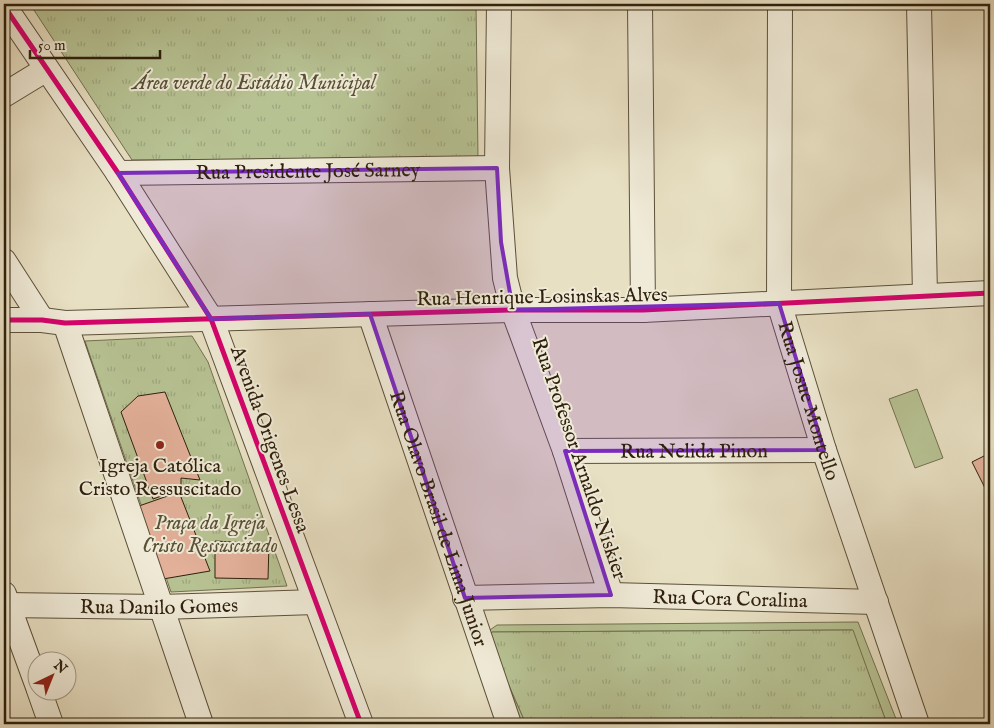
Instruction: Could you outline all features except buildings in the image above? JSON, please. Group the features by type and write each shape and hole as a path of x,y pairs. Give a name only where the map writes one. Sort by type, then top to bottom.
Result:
{"street":[{"name":"Rua Professor Arnaldo Niskier","path":"499,4 497,168 505,278 513,310 565,451 611,595"},
{"path":"640,4 643,310"},
{"name":"Rua Josue Montello","path":"780,4 779,303 824,450 917,724"},
{"path":"919,4 926,295"},
{"name":"Avenida Origenes Lessa","path":"4,6 45,70 118,173 211,319 361,724"},
{"path":"4,95 45,70"},
{"name":"Rua Presidente José Sarney","path":"118,173 497,168"},
{"path":"4,260 42,320"},
{"name":"Rua Henrique Losinskas Alves","path":"4,320 42,320 66,323 513,310 643,310 990,293"},
{"name":"Rua Olavo Brasil de Lima Junior","path":"370,314 509,724"},
{"path":"66,323 202,724"},
{"name":"Rua Nelida Pinon","path":"565,451 824,450"},
{"name":"Rua Cora Coralina","path":"465,598 611,595 876,602"},
{"path":"5,601 28,661"},
{"name":"Rua Danilo Gomes","path":"5,601 161,607 315,602"},
{"path":"43,700 51,724"}],"highlighted area":[{"path":"497,168 501,242 513,310 779,303 824,450 565,451 611,595 465,598 370,314 211,319 118,173"}],"green space":[{"name":"Área verde do Estádio Municipal","path":"30,4 476,4 478,158 132,160"},
{"name":"Praça da Igreja Cristo Ressuscitado","path":"192,336 208,362 287,586 171,592 85,341"},
{"path":"917,389 943,458 915,468 889,399"},
{"path":"858,622 898,724 887,724 852,630 492,632 488,638 526,724 517,724 485,640 487,632 497,625"},
{"path":"853,630 887,724 526,724 488,638 492,632"}],"cycle path":[{"path":"4,6 118,173 211,319 361,724"},
{"path":"4,320 42,320 65,323 513,310 643,310 990,293"}],"place":[{"name":"Igreja Católica Cristo Ressuscitado","path":"160,445"}]}
